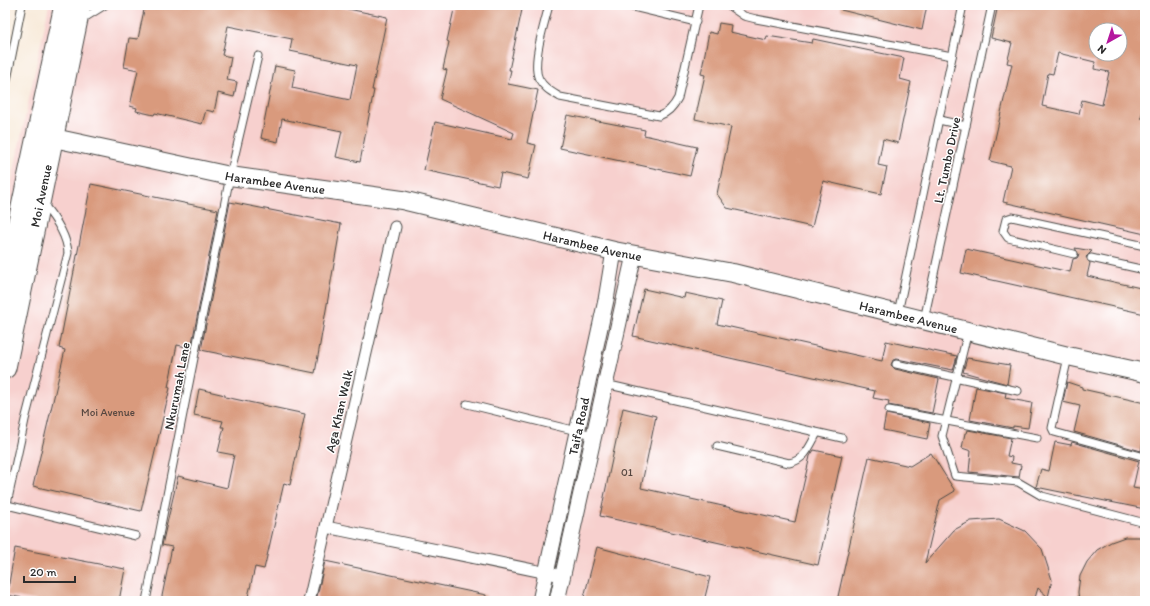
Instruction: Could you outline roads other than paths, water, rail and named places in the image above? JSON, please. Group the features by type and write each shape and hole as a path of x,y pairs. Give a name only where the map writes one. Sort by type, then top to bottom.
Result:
{"main road":[{"name":"Moi Avenue","path":"5,368 39,202 45,136 65,5"},
{"name":"Moi Avenue","path":"5,287 78,14"}],"street":[{"name":"Harambee Avenue","path":"45,136 230,176 402,200 614,251 733,273 1068,356 1145,373"},
{"name":"Aga Khan Walk","path":"309,601 396,227"},
{"name":"Taifa Road","path":"540,601 606,300 614,251"},
{"name":"Taifa Road","path":"557,601 604,384 634,255"},
{"path":"326,527 562,576"}],"lane":[{"path":"5,90 22,5"},
{"name":"Moi Avenue","path":"78,14 105,5"},
{"path":"549,5 536,66 539,78 547,89 560,97 651,116 666,114 678,98 699,5"},
{"path":"625,5 696,22"},
{"path":"728,5 744,16 756,19 952,56"},
{"name":"Lt. Tumbo Drive","path":"898,314 963,5"},
{"name":"Lt. Tumbo Drive","path":"924,320 992,5"},
{"name":"Nkurumah Lane","path":"146,601 230,176 258,56"},
{"path":"939,120 966,126"},
{"path":"39,202 61,229 67,241 68,253 25,420 6,509 136,536"},
{"path":"1074,254 1008,238 1003,231 1006,219 1012,217 1145,246"},
{"path":"1091,258 1145,270"},
{"path":"968,331 942,436 955,476 1018,482 1042,496 1145,523"},
{"path":"1068,356 1052,428 1054,432 1145,457"},
{"path":"896,364 1018,391"},
{"path":"604,384 842,438"},
{"path":"467,404 593,435"},
{"path":"889,410 1037,438"},
{"path":"717,446 789,463 798,461 802,458 818,432"}]}
